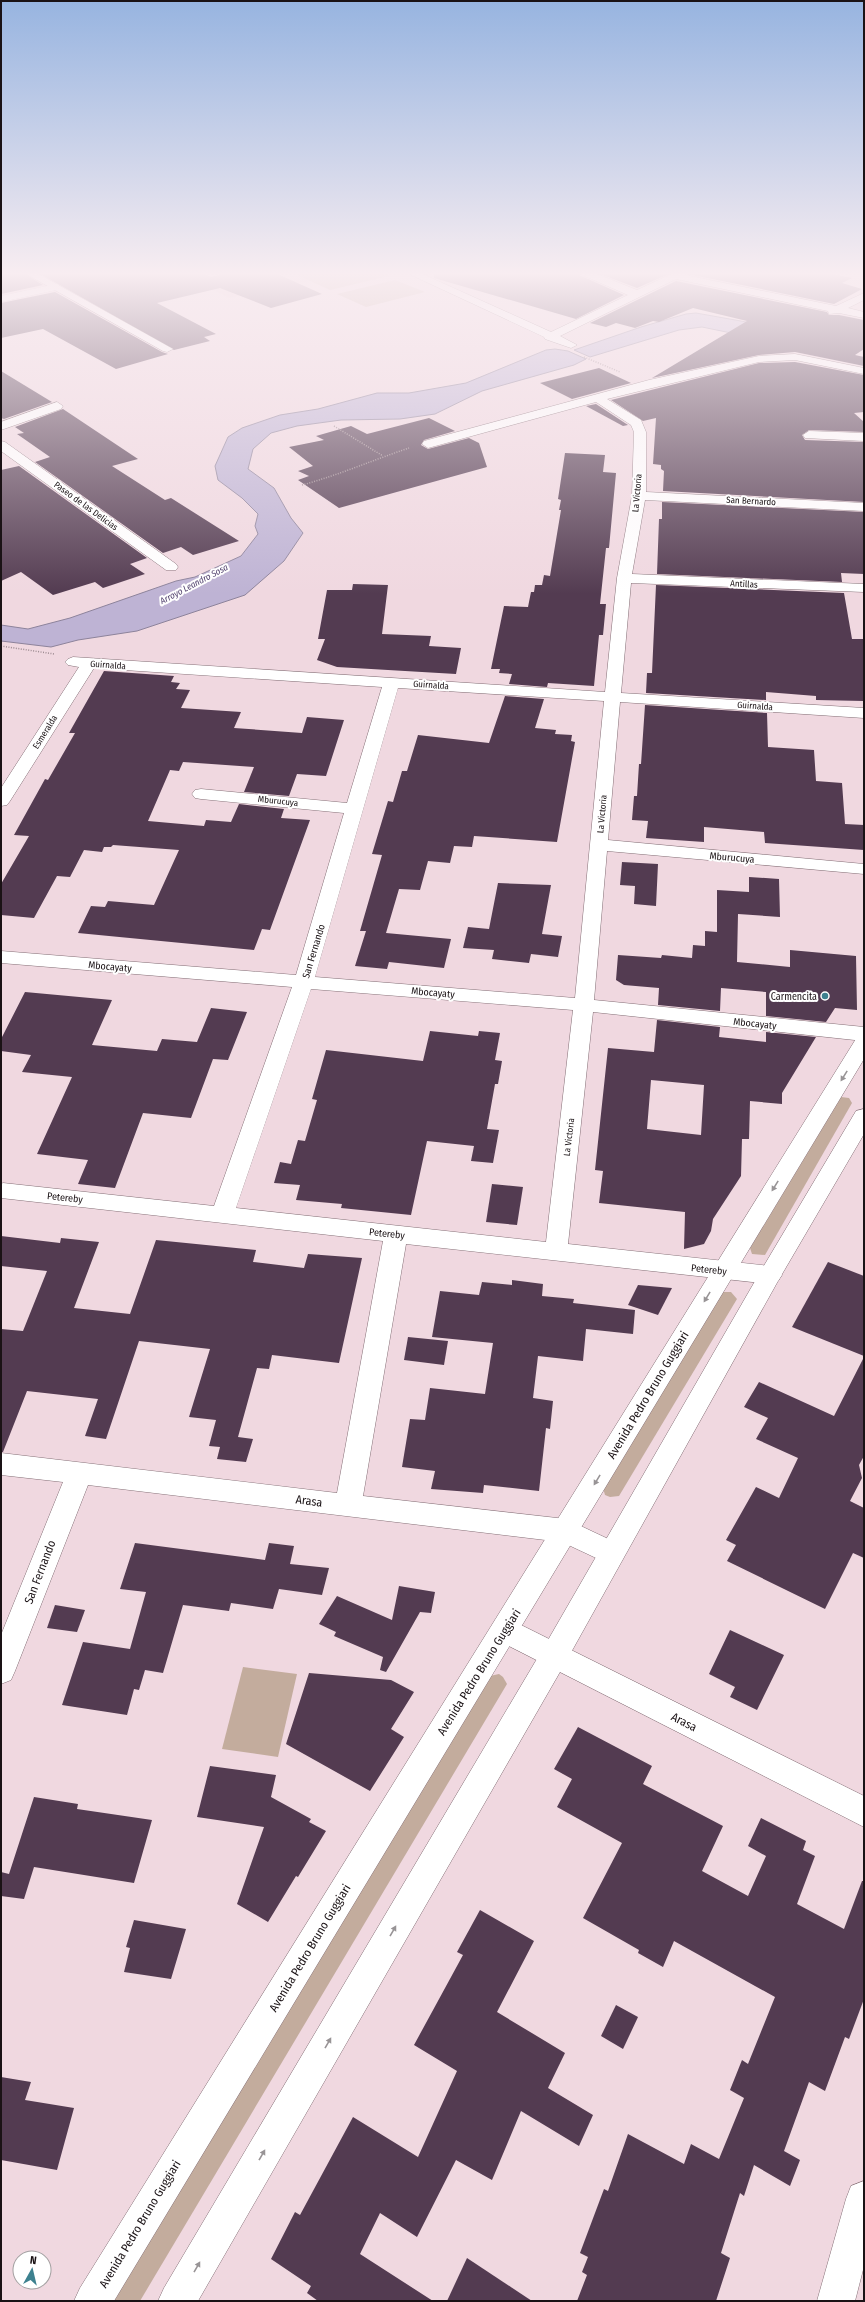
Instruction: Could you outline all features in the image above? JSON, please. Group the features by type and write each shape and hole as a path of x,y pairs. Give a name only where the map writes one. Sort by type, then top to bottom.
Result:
{"street":[{"path":"428,444 670,379"},
{"name":"La Victoria","path":"556,1252 584,1005 624,578 639,496 640,432 637,423 599,399"},
{"path":"1,426 57,406"},
{"path":"809,435 864,437"},
{"name":"Paseo de las Delicias","path":"1,445 171,567"},
{"name":"San Bernardo","path":"639,496 864,506"},
{"name":"Antillas","path":"624,578 864,588"},
{"name":"Guirnalda","path":"81,663 391,683 471,684 613,697 864,713"},
{"name":"Esmeralda","path":"1,801 81,663"},
{"name":"San Fernando","path":"222,1215 304,981 391,683"},
{"name":"Mburucuya","path":"201,794 355,809"},
{"name":"Mburucuya","path":"599,845 864,869"},
{"name":"Mbocayaty","path":"1,957 584,1005 864,1034"},
{"name":"Avenida Pedro Bruno Guggiari","path":"94,2301 864,1042"},
{"path":"177,2301 554,1656 770,1276 864,1116"},
{"name":"Petereby","path":"3,1191 770,1276"},
{"path":"348,1505 396,1234"},
{"name":"Arasa","path":"1,1464 566,1531 611,1554"},
{"name":"San Fernando","path":"1,1671 79,1474"},
{"name":"Arasa","path":"505,1630 864,1812"},
{"path":"836,2301 864,2199"}],"path":[{"path":"334,426 383,456"},
{"path":"302,485 341,474 353,467 383,456 428,444"},
{"path":"1,646 62,655 81,663"}],"shaded area":[{"path":"841,1097 849,1098 852,1103 765,1255 752,1254 750,1248"},
{"path":"723,1292 731,1292 737,1299 619,1496 610,1497 605,1495 603,1488"},
{"path":"243,1667 297,1674 278,1757 222,1749"},
{"path":"499,1674 503,1677 507,1684 140,2301 112,2301 490,1676"}],"water":[{"name":"Arroyo Leandro Sosa","path":"475,379 523,379 482,391 435,414 400,419 341,420 297,426 271,433 253,449 248,469 274,488 291,518 303,533 284,561 245,595 137,631 78,640 51,647 1,641 1,625 28,629 70,618 176,581 195,577 241,556 258,534 255,526 258,514 242,498 218,480 215,466 228,437 242,428 280,415 318,409 377,393 409,393 466,383"}],"building":[{"path":"1,379 15,379 52,402 4,419 1,418"},
{"path":"554,379 623,379 631,383 572,399 540,383"},
{"path":"693,379 864,379 864,412 854,413 864,422 864,432 809,430 802,435 805,440 864,442 864,502 663,491 664,471 661,469 661,465 653,464 656,418 643,421 611,400"},
{"path":"596,404 628,425 623,426 586,406"},
{"path":"63,409 138,459 112,466 165,500 171,498 239,541 193,555 181,547 163,553 35,462 50,457 17,434 24,433 15,427"},
{"path":"429,418 455,431 424,440 421,445 428,449 469,438 479,443 487,467 339,508 298,480 309,476 298,471 313,466 289,447 324,440 316,436 351,426 367,434"},
{"path":"565,453 605,455 603,472 616,473 609,548 606,548 600,604 606,604 603,635 599,635 594,686 548,683 547,687 509,684 512,674 499,673 500,669 491,669 504,606 528,607 531,592 534,592 535,585 542,585 544,575 550,576 561,510 559,510 561,500 558,499"},
{"path":"19,466 147,558 130,564 145,574 103,588 95,582 53,595 21,572 1,581 1,470"},
{"path":"662,502 864,512 864,574 841,573 842,582 657,574 659,519 662,519"},
{"path":"353,584 388,585 382,634 431,636 429,646 461,648 456,674 337,667 317,660 325,639 318,639 327,590 352,590"},
{"path":"656,585 844,593 852,639 864,639 864,701 816,700 816,696 766,692 766,700 646,693 647,673 652,673"},
{"path":"104,671 174,676 171,682 180,683 176,689 190,690 181,708 241,712 234,728 302,733 307,717 344,720 326,776 297,774 289,796 244,792 254,767 183,762 179,771 170,770 148,821 204,826 206,820 231,822 239,804 284,809 281,818 310,820 270,930 262,929 254,950 78,933 91,906 105,907 108,901 154,905 179,850 113,845 111,847 104,847 102,852 84,850 70,877 57,876 34,918 1,915 1,884 29,836 14,835 45,779 48,780 75,733 69,733"},
{"path":"505,696 544,699 535,728 556,730 555,734 572,735 571,741 575,742 557,842 474,836 472,847 454,846 450,863 428,861 420,890 399,889 386,933 451,939 444,968 389,962 387,969 355,966 366,931 360,931 382,855 372,854 388,801 393,802 402,771 407,771 418,735 489,743"},
{"path":"645,705 767,713 768,747 814,750 816,781 842,783 845,824 864,825 864,850 765,843 764,832 704,827 704,842 646,838 648,821 632,820 634,796 637,796 639,764 641,764"},
{"path":"622,862 658,864 656,906 634,904 635,886 620,885"},
{"path":"749,877 779,879 780,917 738,914 737,962 790,967 790,950 856,956 857,1010 835,1008 826,1022 766,1016 766,992 721,988 720,1011 658,1005 659,988 624,985 616,980 618,955 661,958 662,955 692,958 693,945 705,946 705,931 717,932 717,890 749,892"},
{"path":"498,883 551,885 542,934 562,936 558,957 531,954 529,963 492,959 494,950 463,948 468,927 489,929"},
{"path":"25,992 112,1000 92,1045 157,1051 162,1039 197,1042 211,1008 247,1012 228,1060 213,1059 191,1118 143,1113 115,1188 78,1184 88,1160 37,1154 72,1077 22,1072 31,1055 1,1051 1,1039"},
{"path":"657,1020 720,1027 719,1037 766,1042 766,1032 816,1037 782,1093 782,1104 750,1101 749,1139 742,1139 741,1176 713,1219 711,1231 704,1244 684,1249 685,1212 599,1203 603,1171 595,1170 608,1048 654,1052","holes":["651,1080 704,1085 701,1135 647,1129"]},
{"path":"430,1031 478,1036 479,1031 500,1033 495,1060 502,1061 498,1084 495,1084 487,1129 499,1130 493,1163 471,1161 474,1146 427,1141 411,1215 341,1208 342,1204 296,1200 300,1185 274,1183 280,1162 291,1164 298,1140 305,1141 317,1100 312,1099 326,1050 423,1061"},
{"path":"492,1184 523,1187 517,1225 486,1222"},
{"path":"1,1236 60,1243 61,1238 99,1242 74,1308 130,1314 156,1240 256,1250 253,1262 304,1268 308,1254 362,1258 339,1363 272,1355 269,1369 257,1368 238,1437 253,1439 246,1462 217,1459 220,1447 209,1446 216,1420 189,1417 210,1349 139,1341 106,1439 85,1436 98,1399 27,1391 3,1452 1,1452 1,1329 23,1331 47,1271 1,1266"},
{"path":"828,1262 864,1276 864,1356 792,1327"},
{"path":"512,1280 543,1284 542,1296 574,1299 573,1303 635,1310 633,1334 586,1329 583,1361 538,1356 533,1398 553,1401 550,1429 546,1428 539,1491 484,1485 483,1493 431,1489 435,1471 402,1467 410,1419 425,1420 430,1388 485,1394 493,1343 432,1337 440,1291 479,1295 482,1282 512,1285"},
{"path":"638,1285 672,1288 658,1315 628,1305"},
{"path":"408,1337 448,1341 444,1365 404,1360"},
{"path":"864,1357 864,1456 859,1465 862,1478 850,1501 864,1508 864,1558 853,1553 825,1609 727,1561 736,1545 726,1540 756,1487 779,1498 798,1458 756,1439 768,1418 744,1407 759,1382 834,1416"},
{"path":"135,1543 265,1560 269,1543 294,1546 290,1564 329,1568 322,1595 279,1589 273,1609 231,1603 229,1611 183,1605 163,1673 145,1670 139,1690 134,1689 127,1715 62,1705 83,1642 130,1649 146,1592 120,1589"},
{"path":"399,1586 435,1592 431,1613 420,1612 386,1672 380,1670 383,1657 334,1636 336,1632 319,1624 337,1596 392,1620"},
{"path":"55,1605 85,1610 77,1632 47,1628"},
{"path":"730,1630 784,1655 757,1710 730,1697 735,1687 709,1674"},
{"path":"309,1673 391,1680 414,1692 391,1729 404,1737 370,1791 286,1744"},
{"path":"578,1727 652,1766 643,1784 723,1826 702,1871 748,1896 766,1856 748,1846 761,1818 806,1841 803,1850 815,1856 797,1904 844,1929 862,1881 864,1881 864,1999 849,2039 845,2037 825,2091 809,2082 784,2151 800,2160 790,2186 754,2165 744,2196 740,2193 721,2253 730,2258 716,2301 577,2301 587,2275 582,2272 588,2257 580,2253 604,2189 608,2191 628,2134 684,2164 691,2144 719,2159 744,2098 730,2090 742,2060 748,2064 775,1997 674,1941 663,1967 638,1953 639,1950 583,1918 622,1843 557,1807 572,1779 554,1769"},
{"path":"210,1766 276,1775 271,1797 311,1819 309,1822 326,1831 268,1922 237,1904 264,1827 197,1817"},
{"path":"34,1797 78,1804 77,1809 152,1820 134,1883 34,1867 24,1899 1,1896 1,1872 9,1874"},
{"path":"480,1910 534,1941 497,2012 565,2053 548,2088 593,2115 579,2146 521,2111 492,2180 456,2160 417,2237 380,2213 360,2254 433,2301 318,2301 307,2293 311,2286 271,2259 295,2212 300,2215 353,2117 418,2157 457,2071 414,2045 463,1955 457,1952"},
{"path":"134,1920 186,1929 171,1979 124,1972 130,1948 126,1947"},
{"path":"616,2005 638,2017 623,2049 601,2036"},
{"path":"1,2077 31,2082 25,2100 74,2108 57,2170 1,2160"},
{"path":"467,2258 532,2301 447,2301"}],"place":[{"name":"Carmencita","path":"825,996"}]}
